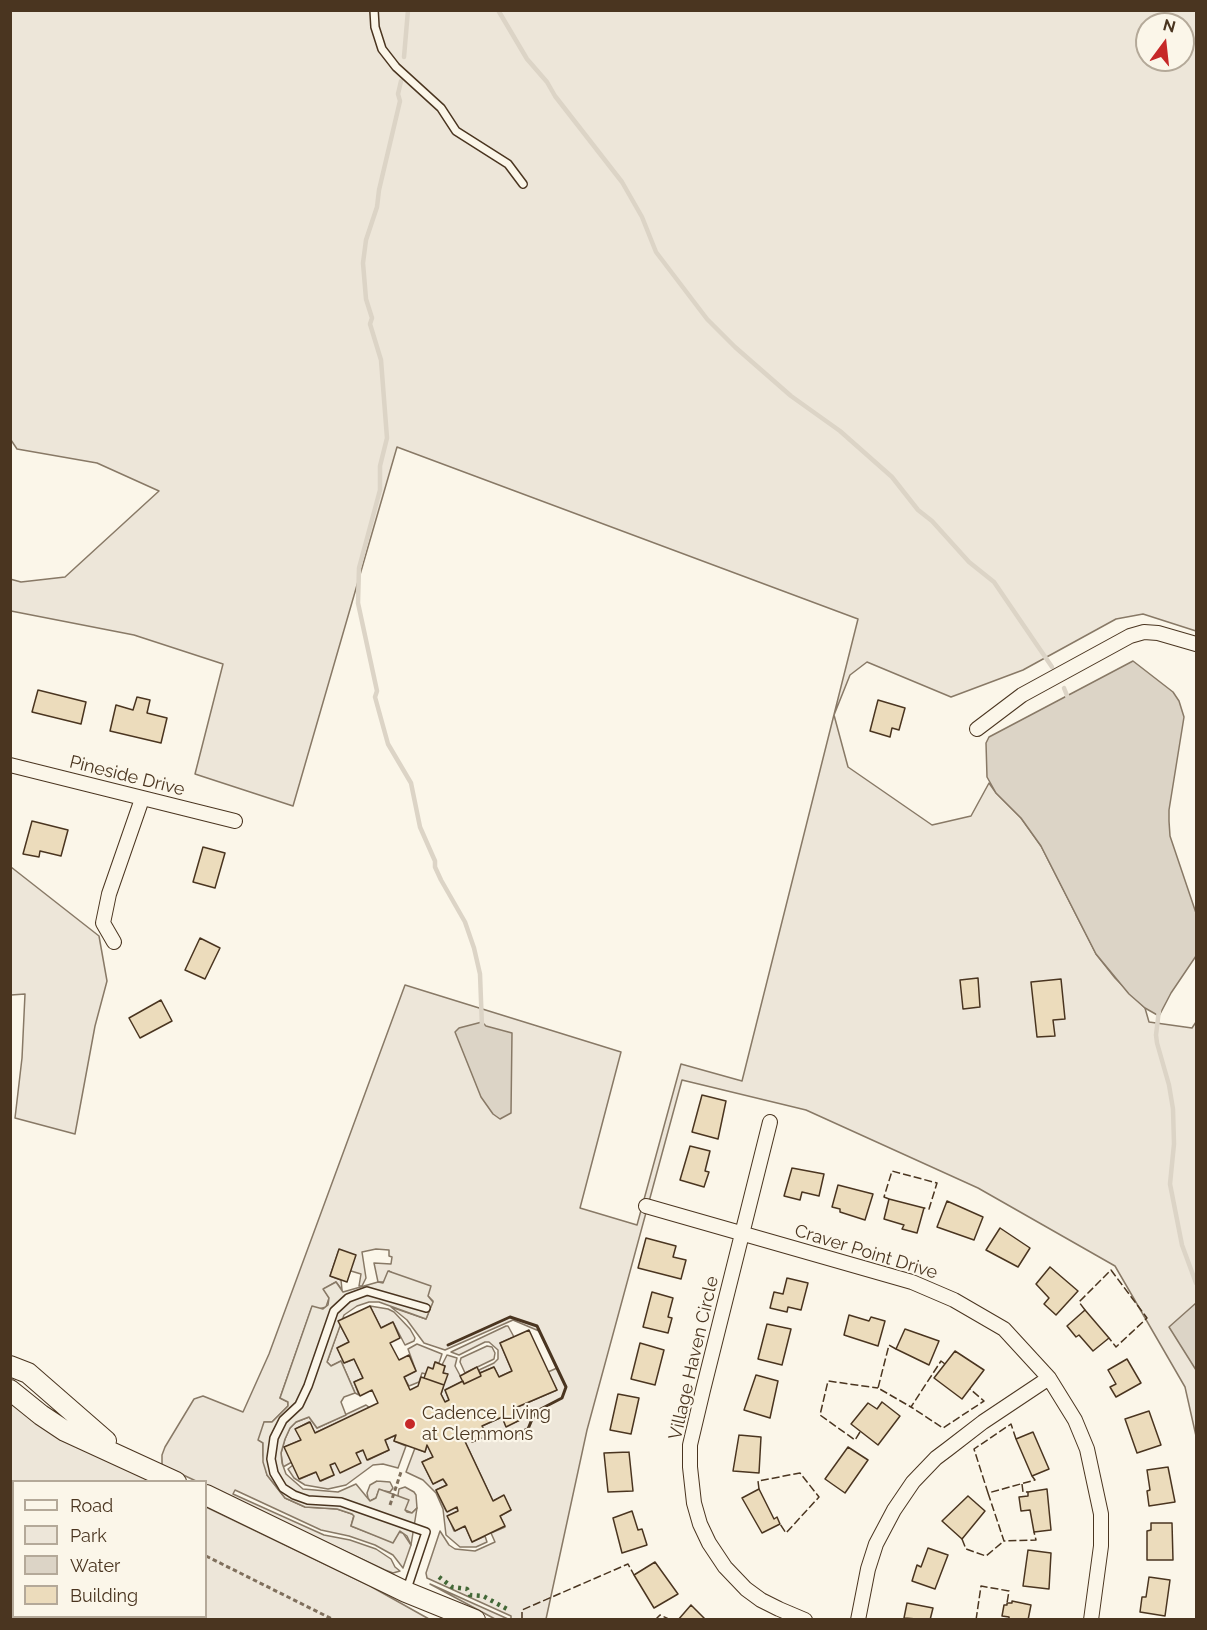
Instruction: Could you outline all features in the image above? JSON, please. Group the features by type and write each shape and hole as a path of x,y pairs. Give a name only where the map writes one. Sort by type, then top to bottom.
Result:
{"main road":[{"path":"10,1366 27,1374 52,1393 127,1458"},
{"path":"10,1390 65,1431 172,1480"},
{"path":"207,1496 406,1592 475,1620"},
{"path":"406,1592 454,1620"}],"street":[{"path":"977,729 1022,695 1130,636 1144,632 1158,633 1197,644"},
{"name":"Pineside Drive","path":"10,765 235,821"},
{"path":"114,942 103,923 109,894 142,799"},
{"name":"Village Haven Circle","path":"770,1122 690,1446 690,1467 694,1503 700,1524 709,1543 734,1578 761,1600 805,1620"},
{"name":"Craver Point Drive","path":"646,1206 912,1282 954,1300 1004,1329 1049,1378 1075,1420 1087,1449 1101,1514 1101,1546 1091,1620"},
{"path":"858,1620 866,1576 876,1544 894,1510 913,1482 936,1458 983,1422 1049,1378"}],"lane":[{"path":"374,10 375,27 382,49 396,67 441,108 456,131 508,164 523,184"},
{"path":"406,1592 426,1532 341,1502 308,1500 294,1496 283,1488 274,1473 271,1459 274,1438 282,1420 299,1405 308,1386 334,1311 348,1298 367,1291 426,1308"}],"path":[{"path":"390,1505 401,1472"},
{"path":"207,1556 334,1620"}],"green space":[{"path":"11,11 1196,11 1196,631 1143,614 1116,619 1023,670 951,697 867,662 850,675 834,715 848,767 932,825 971,816 989,783 1021,818 1041,846 1096,954 1115,978 1145,1008 1149,1022 1192,1028 1196,1022 1196,1436 1185,1387 1115,1266 978,1188 806,1110 682,1080 587,1430 546,1619 511,1619 511,1616 427,1578 426,1573 440,1531 449,1545 455,1549 475,1551 495,1542 491,1533 505,1527 500,1516 511,1510 504,1496 493,1501 461,1433 467,1430 472,1442 486,1436 482,1426 502,1417 506,1426 520,1420 515,1408 557,1390 548,1372 557,1368 539,1331 513,1320 445,1350 424,1343 407,1320 391,1307 426,1319 433,1301 389,1271 385,1282 378,1282 374,1263 391,1264 392,1257 389,1256 389,1250 376,1249 362,1252 366,1278 362,1286 359,1286 361,1274 351,1271 339,1250 330,1276 341,1280 342,1290 336,1282 324,1289 329,1298 326,1307 319,1309 312,1307 280,1398 288,1402 288,1406 272,1422 264,1422 261,1441 267,1475 285,1498 305,1507 337,1509 352,1514 354,1515 351,1526 393,1542 398,1532 403,1533 411,1545 403,1568 393,1555 375,1545 321,1530 235,1490 233,1494 324,1535 350,1540 376,1549 391,1559 400,1571 393,1573 385,1570 207,1486 207,1480 194,1480 162,1465 165,1447 194,1399 203,1396 243,1412 269,1354 405,985 621,1052 580,1208 637,1225 681,1064 742,1081 858,619 397,447 293,806 195,774 223,664 134,635 11,611 10,579 21,582 65,577 159,491 97,463 17,449 11,440"},
{"path":"11,867 99,936 107,981 95,1026 75,1134 15,1118 22,1058 25,994 11,995"},
{"path":"370,1306 394,1312 410,1329 415,1338 414,1341 405,1345 393,1322 381,1328"},
{"path":"340,1325 349,1342 337,1348 344,1363 354,1359 363,1378 354,1382 359,1395 355,1393 341,1361 331,1366 327,1362"},
{"path":"506,1326 514,1337 500,1343 512,1371 499,1377 494,1367 480,1373 479,1370 498,1359 498,1350 489,1342 459,1355 451,1352"},
{"path":"417,1344 442,1354 439,1363 435,1362 433,1369 426,1374 422,1373 419,1382 409,1386 404,1377 416,1371 408,1349"},
{"path":"487,1346 492,1347 495,1353 494,1359 465,1373 460,1362 461,1358"},
{"path":"447,1355 457,1358 455,1366 463,1381 445,1390 449,1400 445,1402 441,1394 447,1374 443,1373 445,1366 442,1365"},
{"path":"10,1397 152,1480 12,1480 12,1618 207,1618 207,1507 370,1586 429,1619 11,1619"},
{"path":"366,1405 370,1408 315,1433 309,1422 296,1429 301,1440 285,1447 292,1462 283,1467 281,1453 285,1439 296,1422 309,1417 317,1428"},
{"path":"396,1435 394,1441 406,1446 398,1468 383,1464 373,1465 346,1485 328,1489 305,1485 294,1478 288,1469 293,1465 300,1479 316,1472 321,1481 334,1475 330,1465 363,1450 368,1460 389,1450 385,1440"},
{"path":"427,1445 433,1457 422,1462 433,1484 443,1479 447,1485 436,1490 446,1511 457,1507 458,1511 448,1516 454,1531 465,1526 472,1542 485,1536 487,1542 476,1547 460,1547 446,1535 443,1509 436,1493 423,1480 406,1472 415,1448 425,1452"},
{"path":"377,1481 390,1482 393,1488 390,1492 379,1490 376,1498 370,1501 367,1493 370,1485"},
{"path":"405,1487 416,1495 417,1508 412,1513 405,1510 398,1495 399,1489"},
{"path":"430,1584 508,1619 495,1619"}],"shaded area":[{"path":"388,1271 431,1286 428,1296 433,1302 426,1319 379,1302 357,1306 344,1315 327,1362 331,1366 341,1361 355,1393 344,1397 341,1402 346,1415 317,1428 309,1417 296,1422 290,1428 281,1453 286,1474 303,1489 338,1492 356,1484 370,1501 376,1498 379,1489 409,1500 405,1510 407,1512 412,1513 417,1508 411,1545 407,1536 400,1531 393,1543 351,1526 354,1516 352,1514 337,1509 305,1507 285,1498 267,1475 263,1462 263,1443 258,1440 264,1422 272,1422 288,1406 288,1402 280,1398 312,1306 323,1309 328,1305 329,1298 323,1289 336,1282 343,1292 378,1282 383,1283"}],"water":[{"path":"1133,661 1173,692 1179,701 1184,717 1169,821 1170,836 1196,913 1196,956 1171,993 1159,1016 1145,1008 1129,994 1096,954 1041,846 1021,818 996,793 987,777 986,743 989,737"},
{"path":"482,1022 486,1026 512,1033 511,1113 500,1119 493,1114 481,1097 455,1032 459,1028"},
{"path":"1196,1303 1196,1370 1169,1327"}],"building":[{"path":"38,690 86,702 81,724 32,712"},
{"path":"137,697 150,700 147,713 167,718 161,743 110,731 116,705 133,710"},
{"path":"878,700 905,708 899,730 892,728 890,737 870,731"},
{"path":"32,821 68,830 61,856 40,851 39,857 23,854"},
{"path":"203,847 225,853 215,888 193,882"},
{"path":"200,938 220,948 205,979 185,970"},
{"path":"978,978 980,1007 963,1009 960,980"},
{"path":"1061,979 1065,1019 1053,1020 1055,1036 1037,1037 1031,982"},
{"path":"161,1000 172,1021 140,1038 129,1018"},
{"path":"702,1095 726,1101 718,1139 692,1132"},
{"path":"690,1146 710,1151 705,1171 709,1172 704,1187 680,1180"},
{"path":"792,1168 824,1174 819,1196 802,1192 800,1200 784,1196"},
{"path":"838,1185 873,1194 865,1220 832,1207"},
{"path":"889,1199 924,1208 917,1233 902,1229 904,1225 884,1219"},
{"path":"947,1201 983,1217 974,1240 937,1227"},
{"path":"1000,1228 1030,1248 1018,1267 986,1250"},
{"path":"646,1238 676,1246 673,1257 686,1260 681,1279 638,1268"},
{"path":"339,1249 356,1255 347,1282 330,1276"},
{"path":"1050,1267 1078,1291 1056,1315 1044,1304 1049,1298 1036,1284"},
{"path":"787,1278 808,1283 801,1310 788,1307 787,1312 770,1308 774,1292 783,1294"},
{"path":"652,1292 673,1298 668,1317 672,1318 668,1333 643,1327"},
{"name":"Cadence Living at Clemmons","path":"370,1306 381,1328 393,1322 400,1338 390,1343 399,1360 409,1355 416,1371 404,1377 410,1390 418,1386 421,1377 424,1378 444,1385 441,1394 445,1402 449,1400 445,1390 463,1381 464,1384 481,1376 480,1373 494,1367 499,1377 512,1371 500,1343 529,1330 557,1390 515,1408 520,1420 506,1427 502,1417 482,1426 487,1436 472,1442 467,1430 461,1433 493,1501 504,1495 511,1510 500,1516 505,1526 472,1542 465,1526 455,1531 447,1516 458,1511 457,1507 447,1512 436,1490 447,1485 443,1479 433,1484 422,1462 433,1457 427,1445 425,1452 394,1441 396,1435 385,1440 389,1450 367,1460 363,1450 356,1453 361,1463 340,1473 335,1463 330,1465 334,1475 320,1481 316,1472 299,1479 284,1447 301,1440 295,1429 310,1422 315,1433 378,1403 372,1390 360,1396 354,1382 363,1378 354,1359 344,1363 337,1348 349,1342 338,1321"},
{"path":"1085,1310 1109,1338 1093,1351 1079,1335 1076,1337 1067,1326"},
{"path":"849,1315 869,1321 871,1317 885,1321 878,1346 844,1335"},
{"path":"767,1324 791,1329 782,1365 758,1359"},
{"path":"905,1329 939,1341 929,1365 896,1349"},
{"path":"640,1343 664,1350 655,1385 631,1379"},
{"path":"955,1351 984,1370 962,1399 934,1378"},
{"path":"1127,1359 1141,1383 1116,1397 1110,1387 1116,1384 1108,1370"},
{"path":"435,1362 445,1366 443,1373 448,1374 444,1385 424,1378 428,1367 433,1369"},
{"path":"477,1367 481,1376 464,1384 460,1376"},
{"path":"756,1375 778,1381 770,1418 744,1410"},
{"path":"618,1394 639,1398 631,1434 610,1430"},
{"path":"882,1402 900,1416 878,1445 851,1424 868,1403 877,1409"},
{"path":"1149,1411 1161,1445 1137,1453 1125,1419"},
{"path":"1033,1432 1049,1469 1032,1476 1016,1439"},
{"path":"739,1435 761,1437 759,1473 733,1471"},
{"path":"848,1447 868,1460 845,1493 825,1479"},
{"path":"629,1452 633,1491 608,1492 604,1453"},
{"path":"1168,1467 1175,1502 1149,1506 1147,1491 1150,1490 1147,1470"},
{"path":"759,1489 774,1519 777,1517 780,1524 762,1533 742,1498"},
{"path":"1047,1489 1051,1530 1034,1532 1030,1510 1021,1511 1019,1497 1028,1496 1028,1492"},
{"path":"968,1496 985,1511 962,1539 942,1521"},
{"path":"632,1511 638,1530 642,1529 647,1545 622,1553 613,1518"},
{"path":"1151,1523 1172,1523 1173,1560 1147,1560 1147,1531 1151,1530"},
{"path":"928,1548 948,1555 935,1589 912,1581 917,1565 921,1567"},
{"path":"1028,1550 1051,1553 1049,1589 1023,1586"},
{"path":"655,1562 678,1594 654,1608 634,1575"},
{"path":"1149,1577 1170,1580 1165,1616 1140,1612 1142,1597 1146,1597"},
{"path":"1012,1601 1031,1605 1028,1620 1009,1620 1009,1617 1002,1616 1004,1605"},
{"path":"907,1603 933,1608 930,1620 904,1618"},
{"path":"691,1605 706,1620 678,1620"}],"waterway":[{"path":"404,57 408,10"},
{"path":"498,10 527,59 622,182 642,217 656,252 707,319 791,396 840,431 892,477 918,510 932,521 969,562 994,582 1052,667"},
{"path":"401,81 398,94 400,101 377,207 366,240 363,263 366,299 372,318 370,324 381,360 387,438 380,466 380,490 359,568 358,603 377,691 375,697 388,744 411,783 420,827 435,861 435,867 465,922 474,948 480,974 482,1027"},
{"path":"1064,688 1068,698"},
{"path":"1159,1010 1157,1043 1173,1109 1174,1144 1170,1184 1182,1245 1196,1283"}],"hedge":[{"path":"439,1577 452,1587 467,1589 470,1595 483,1596 507,1609"}],"fence":[{"path":"889,1199 884,1197 892,1171 937,1183 929,1209 924,1208"},
{"path":"1085,1310 1079,1302 1111,1270 1147,1318 1116,1347 1109,1338"},
{"path":"896,1349 889,1345 878,1388 911,1407"},
{"path":"945,1364 941,1361 911,1407 943,1428 984,1401 970,1389"},
{"path":"860,1432 855,1440 820,1415 828,1381 878,1388"},
{"path":"1016,1439 1011,1424 974,1449 988,1493 1035,1480 1032,1476"},
{"path":"759,1489 758,1481 800,1473 819,1497 786,1533 780,1524"},
{"path":"1022,1484 1023,1492 1028,1492"},
{"path":"988,1493 1004,1541 1036,1540 1034,1532"},
{"path":"962,1539 966,1549 986,1556 1004,1541"},
{"path":"522,1620 522,1610 628,1564 634,1575"},
{"path":"976,1620 981,1586 1009,1591 1007,1603"},
{"path":"655,1620 660,1615 671,1620"}],"wall":[{"path":"448,1345 510,1317 537,1326 566,1387 562,1398 535,1412 528,1429 514,1435"}],"place":[{"name":"Cadence Living at Clemmons","path":"410,1424"}]}
